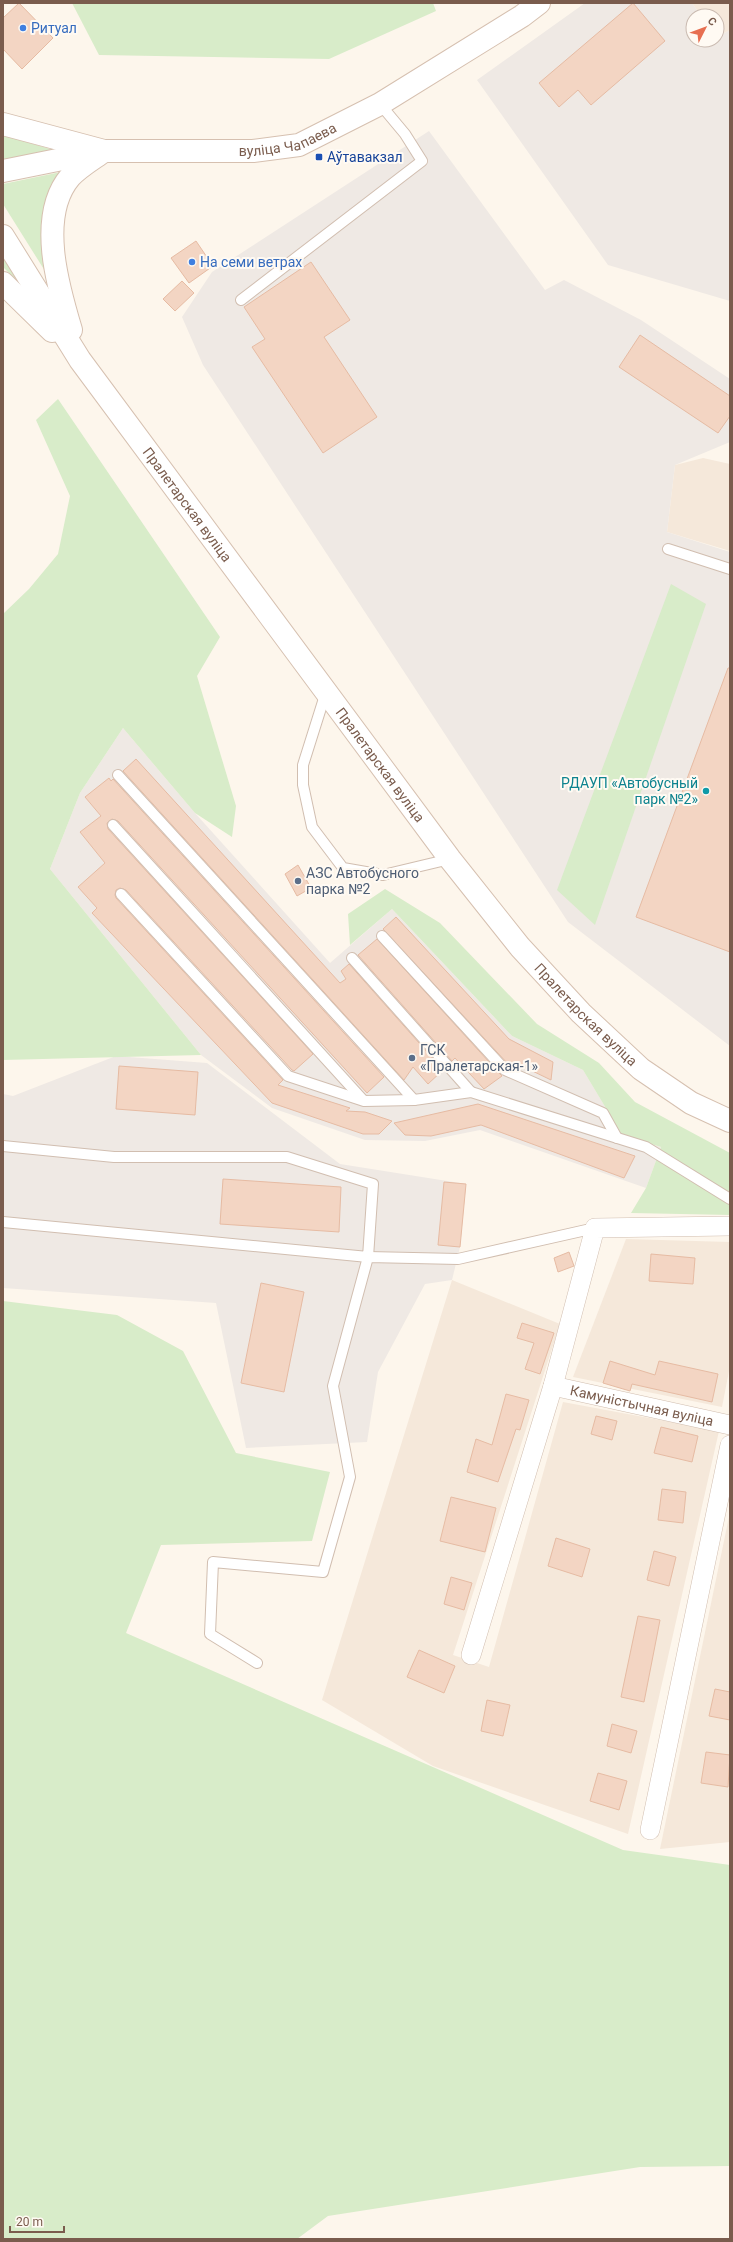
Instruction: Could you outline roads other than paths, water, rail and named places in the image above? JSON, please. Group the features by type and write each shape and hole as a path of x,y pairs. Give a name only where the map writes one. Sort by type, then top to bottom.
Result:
{"main road":[{"name":"вуліца Чапаева","path":"3,124 104,151 253,151 299,145 380,104 522,16 539,3"},
{"path":"3,171 104,151"},
{"path":"80,360 58,289 53,252 53,222 59,196 70,177 104,151"},
{"name":"Пралетарская вуліца","path":"3,236 80,360 327,690 450,859 520,947 587,1018 641,1069 691,1103 730,1121"},
{"name":"Пралетарская вуліца","path":"3,283 80,360"}],"street":[{"path":"471,1654 553,1386 595,1228 730,1226"},
{"name":"Камуністычная вуліца","path":"553,1386 730,1425"},
{"path":"650,1830 730,1445"}],"lane":[{"path":"241,300 422,161 405,134 380,104"},
{"path":"668,549 730,569"},
{"path":"327,690 303,765 303,785 312,827 343,868 383,875 450,859"},
{"path":"118,775 414,1100"},
{"path":"113,825 364,1101"},
{"path":"120,894 288,1076 364,1101 414,1100 471,1092 646,1147 730,1199"},
{"path":"382,936 505,1070 603,1113 617,1138"},
{"path":"352,958 471,1092"},
{"path":"3,1146 114,1157 287,1157 373,1184 368,1257 333,1386 350,1477 323,1572 213,1562 210,1634 257,1663"},
{"path":"3,1222 368,1257 458,1260 595,1228"}],"place":[{"name":"Ритуал","path":"23,28"},
{"name":"Аўтавакзал","path":"319,157"},
{"name":"На семи ветрах","path":"192,262"},
{"name":"РДАУП «Автобусный парк №2»","path":"706,791"},
{"name":"АЗС Автобусного парка №2","path":"298,881"},
{"name":"ГСК «Пралетарская-1»","path":"412,1058"}]}
